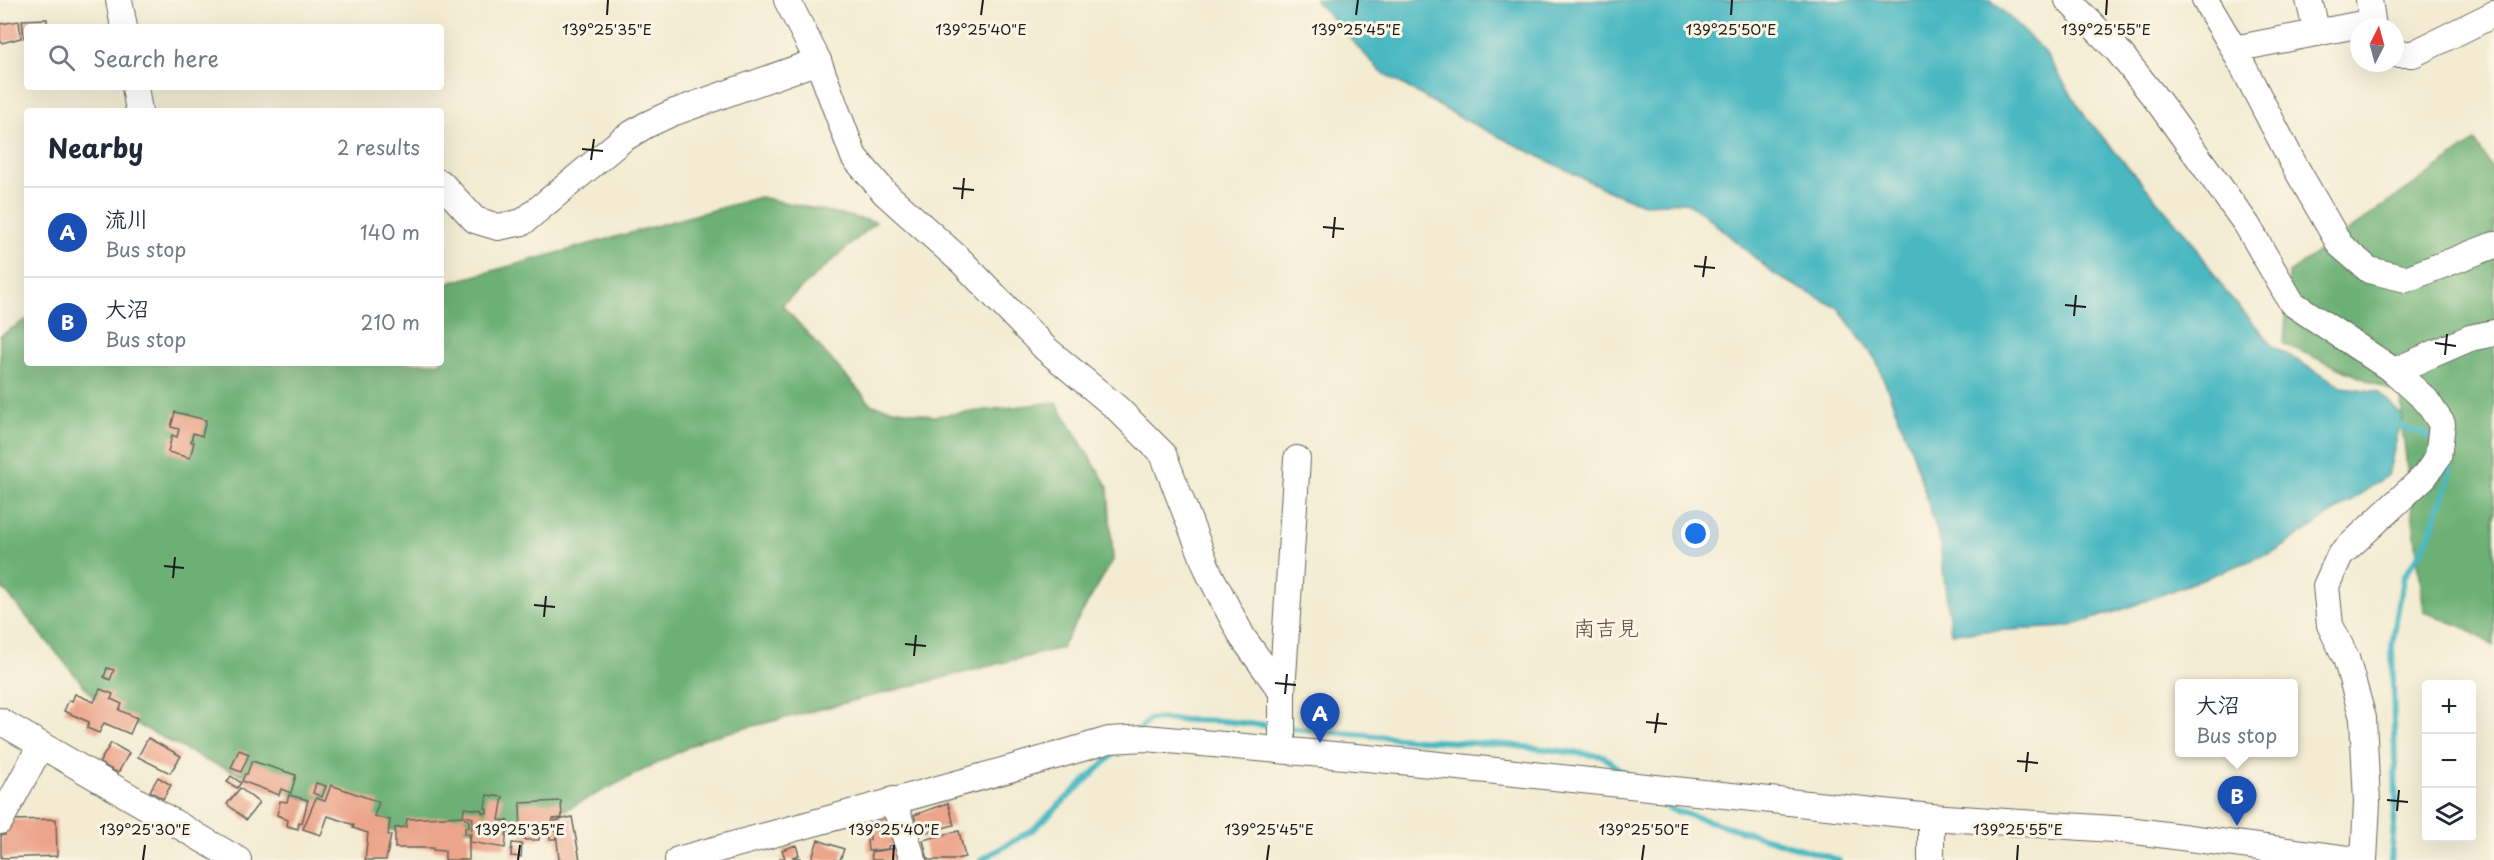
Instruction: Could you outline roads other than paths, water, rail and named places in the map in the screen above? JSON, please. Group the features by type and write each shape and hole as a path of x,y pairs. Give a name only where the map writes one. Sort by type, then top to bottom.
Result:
{"street":[{"path":"119,0 123,24"},
{"path":"787,0 818,61 854,157 885,193 962,262 1046,349 1117,408 1163,454 1209,573 1243,638 1282,692"},
{"path":"2068,0 2118,51 2160,104 2247,225 2292,303 2394,371 2426,400 2442,424 2438,457 2425,476 2340,555 2326,586 2330,625 2346,658 2363,718 2367,803 2364,860"},
{"path":"2205,0 2340,245 2369,270 2406,279 2494,245"},
{"path":"2309,0 2317,33"},
{"path":"2404,54 2413,54 2494,14"},
{"path":"2234,49 2317,33 2372,16"},
{"path":"444,186 476,220 498,227 523,222 623,139 646,125 672,113 818,61"},
{"path":"136,90 138,108"},
{"path":"2394,371 2470,338 2494,333"},
{"path":"1282,750 1282,692 1298,459"},
{"path":"0,721 238,860"},
{"path":"678,860 729,853 763,838 1109,740 1146,738 1931,817 2128,830 2356,860"},
{"path":"0,821 41,745"},
{"path":"893,800 913,860"},
{"path":"1931,817 1931,860"}],"water":[{"path":"1315,0 1991,0 2043,50 2087,119 2191,240 2226,292 2274,347 2343,387 2379,392 2402,416 2388,475 2278,550 2124,609 2067,627 1951,633 1939,537 1912,451 1876,360 1838,308 1775,275 1706,216 1686,202 1644,204 1613,193 1455,115 1381,72"}],"waterway":[{"path":"2400,426 2430,436 2432,439"},
{"path":"2391,860 2396,800 2392,646 2403,578 2425,545 2447,486 2450,472 2446,457"},
{"path":"1138,731 1150,719 1222,721 1275,726"},
{"path":"1288,728 1508,745 1603,756 1629,777"},
{"path":"981,860 1034,829 1120,748"},
{"path":"1654,797 1669,809 1839,860"}],"place":[{"name":"流川","path":"1320,743"},
{"name":"大沼","path":"2237,826"}],"district":[{"name":"南吉見","path":"1606,626"}]}
